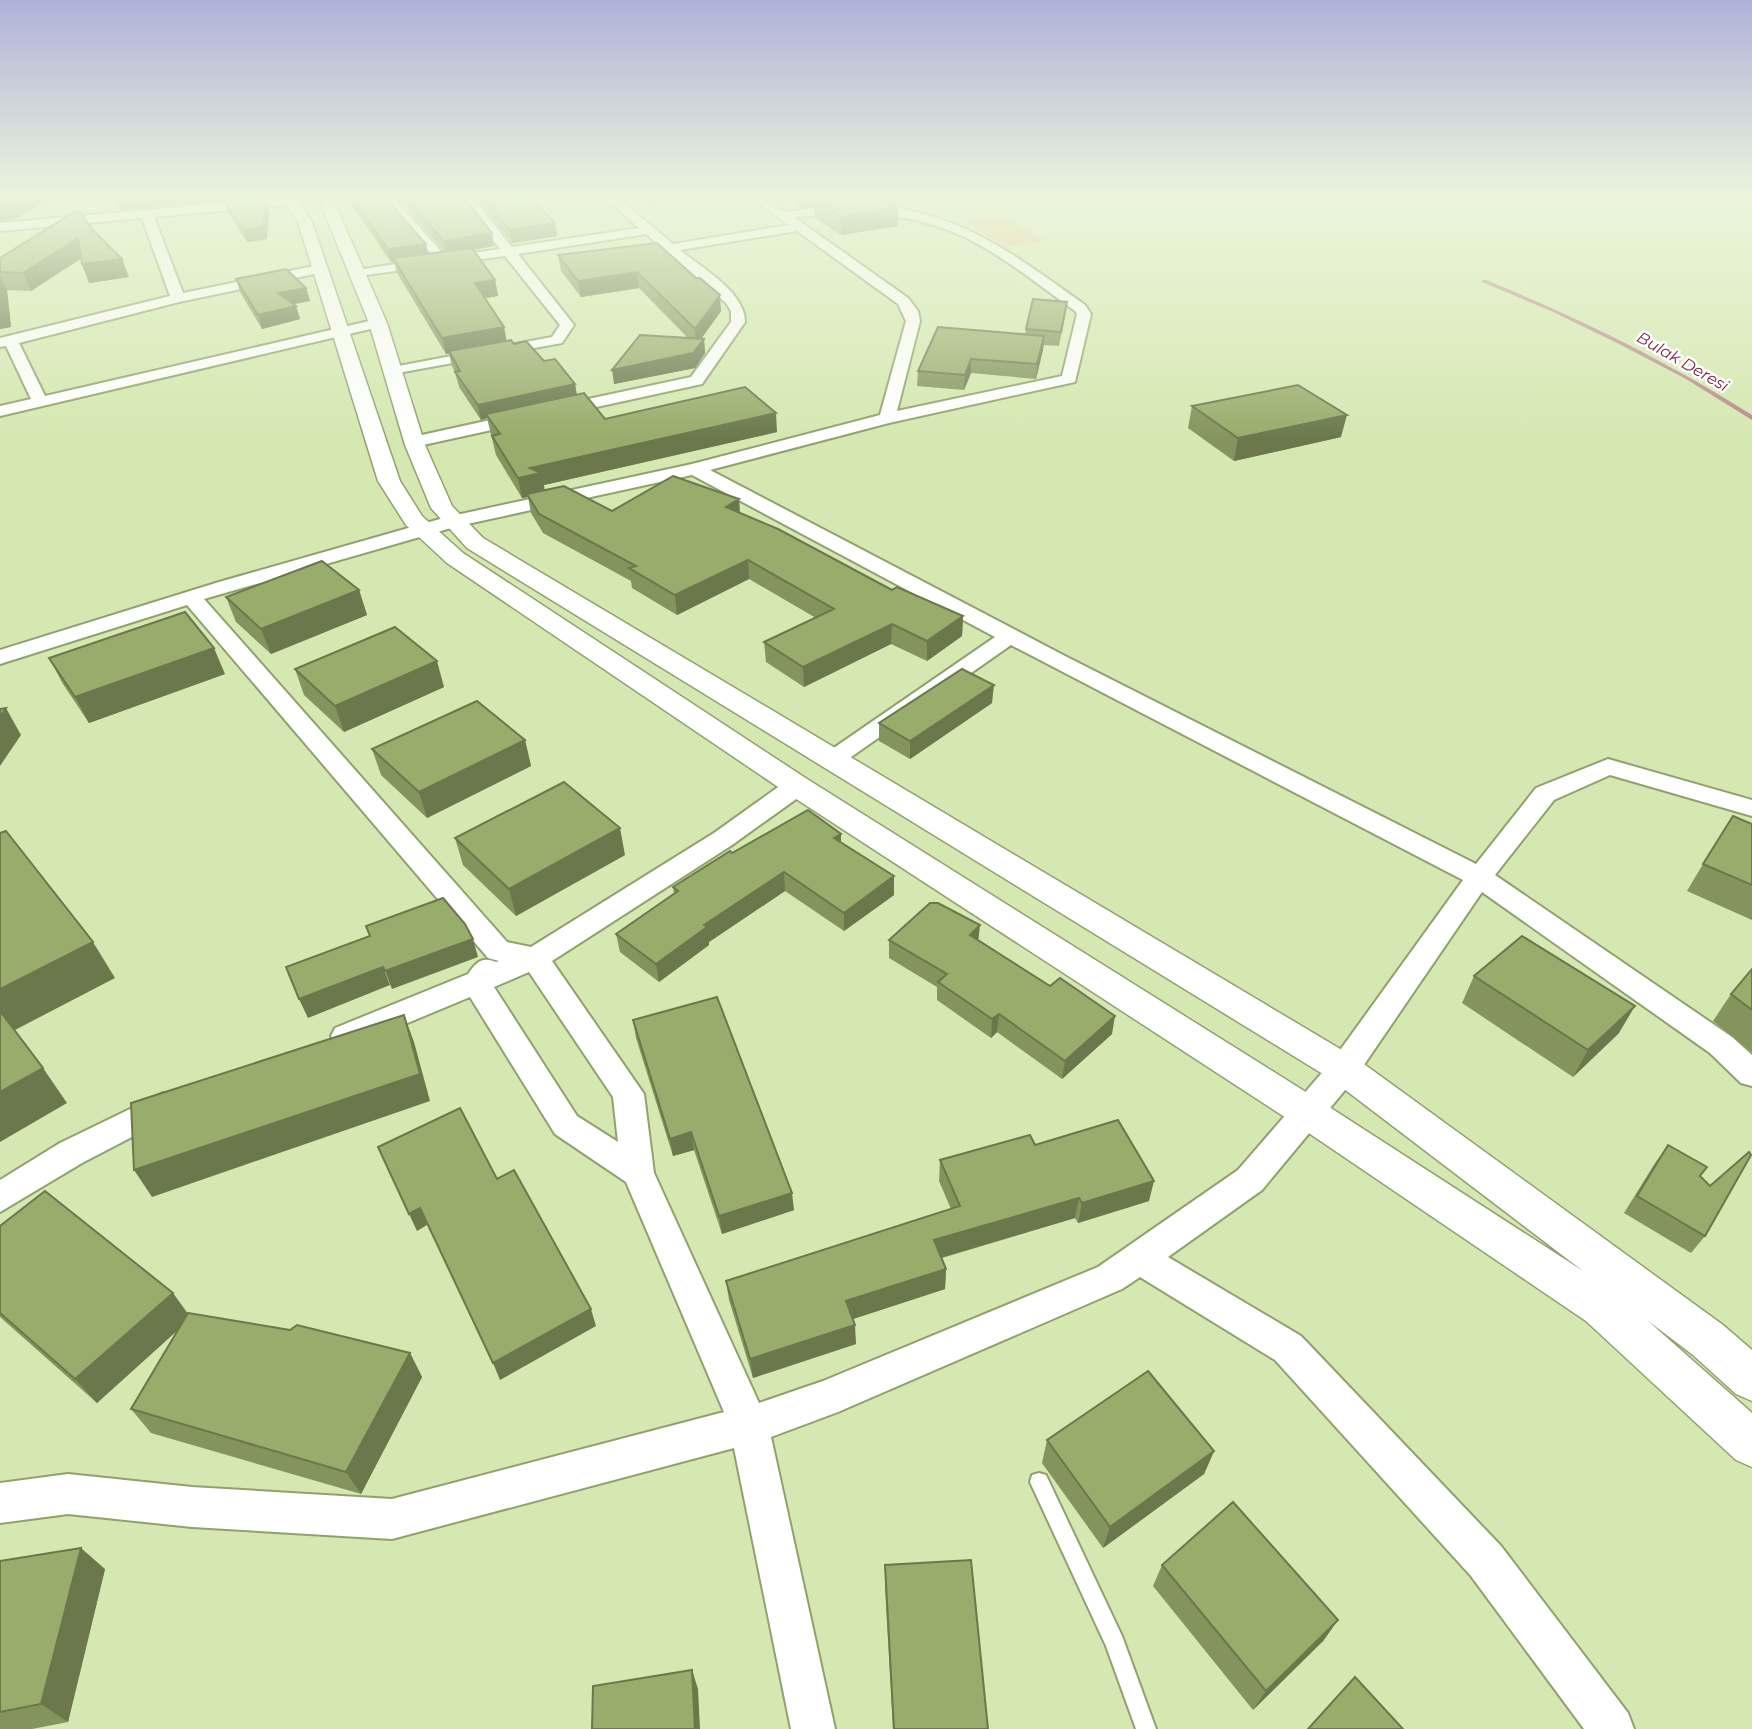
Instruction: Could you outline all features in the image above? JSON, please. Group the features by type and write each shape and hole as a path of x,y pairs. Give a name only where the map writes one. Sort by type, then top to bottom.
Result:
{"street":[{"path":"171,278 178,298"},
{"path":"40,401 5,342 178,298 277,278"},
{"path":"322,278 389,481 424,529 455,558 797,786 1307,1112 1601,1307 1752,1444"},
{"path":"359,278 378,323 414,442 442,508 475,543 1344,1069 1708,1340 1752,1379"},
{"path":"393,372 557,340 567,325 531,278"},
{"path":"414,442 696,381 738,322 738,311 732,302 705,278"},
{"path":"870,278 903,301 911,311 913,321 887,418"},
{"path":"0,657 191,597 454,521 694,469 887,418 1069,379 1084,314 1080,308 1036,278"},
{"path":"0,411 378,323"},
{"path":"694,469 1479,877 1721,1045 1752,1074"},
{"path":"191,597 498,951 536,958 628,1094 638,1173 749,1425 813,1729"},
{"path":"319,1047 536,958 723,839 1011,636"},
{"path":"0,1503 68,1494 192,1507 392,1519 749,1425 825,1399 1110,1278 1250,1180 1344,1069 1479,877 1545,794 1608,767 1752,808"},
{"path":"477,982 498,951"},
{"path":"477,982 566,1125 638,1173"},
{"path":"0,1197 82,1147 150,1110 186,1098"},
{"path":"1140,1258 1288,1348 1486,1561 1612,1729"}],"lane":[{"path":"1039,1482 1115,1643 1146,1729"}],"building":[{"path":"295,278 306,288 278,293 296,306 258,315 236,279"},
{"path":"405,278 493,278 495,280 475,283 504,327 442,338"},
{"path":"575,278 600,278 578,281"},
{"path":"643,278 700,278 720,295 695,329"},
{"path":"1033,299 1067,302 1061,332 1026,329"},
{"path":"938,327 1044,336 1037,364 971,359 965,375 918,371"},
{"path":"640,335 704,339 693,353 612,370"},
{"path":"511,340 514,344 526,341 544,361 555,359 575,384 478,405 455,372 460,371 449,351"},
{"path":"1298,385 1347,415 1238,438 1192,406"},
{"path":"745,387 776,413 530,468 541,473 518,478 492,436 500,434 486,414 584,393 605,419"},
{"path":"673,476 739,499 726,507 778,529 892,590 897,587 963,616 927,641 892,624 803,667 764,642 834,609 748,560 675,595 629,568 636,566 539,514 527,494 564,486 612,511"},
{"path":"322,561 359,590 261,629 226,597"},
{"path":"185,612 214,648 75,697 49,658"},
{"path":"395,627 437,661 335,706 295,669"},
{"path":"962,669 994,685 910,741 879,723"},
{"path":"477,701 525,740 419,792 372,749"},
{"path":"564,782 620,828 509,889 455,838"},
{"path":"808,810 841,834 834,838 894,876 844,913 784,872 704,925 707,927 656,964 616,934 678,891 673,887 730,851 732,853"},
{"path":"1733,816 1752,824 1752,885 1703,864"},
{"path":"6,831 93,942 0,989 0,833"},
{"path":"443,898 465,924 473,939 385,971 383,967 299,999 286,967 370,936 366,926"},
{"path":"930,903 938,903 980,925 970,935 1050,986 1060,978 1115,1016 1065,1061 999,1014 992,1019 938,982 947,974 889,940"},
{"path":"1522,936 1635,1006 1588,1050 1474,976"},
{"path":"1752,969 1752,1010 1731,994"},
{"path":"717,997 792,1193 719,1216 691,1132 670,1139 633,1020"},
{"path":"0,1011 43,1068 0,1092"},
{"path":"404,1015 420,1074 134,1170 131,1103"},
{"path":"460,1108 497,1179 514,1170 591,1309 493,1363 420,1208 409,1214 378,1147"},
{"path":"1118,1120 1154,1181 1082,1203 1079,1198 934,1240 946,1269 846,1301 855,1325 750,1359 726,1281 960,1206 940,1160 1030,1135 1035,1145"},
{"path":"1668,1145 1707,1167 1700,1176 1710,1186 1749,1152 1751,1155 1705,1236 1637,1196"},
{"path":"45,1191 173,1293 75,1379 0,1313 0,1226"},
{"path":"188,1313 290,1330 297,1325 410,1353 346,1472 131,1409"},
{"path":"1148,1371 1214,1451 1110,1527 1047,1440"},
{"path":"1233,1502 1338,1620 1266,1691 1162,1565"},
{"path":"81,1548 41,1704 0,1712 0,1561"},
{"path":"971,1560 988,1729 894,1729 885,1565"},
{"path":"692,1670 695,1729 592,1729 593,1686"},
{"path":"1355,1677 1403,1729 1308,1729"}],"waterway":[{"name":"Bulak Deresi","path":"1484,281 1621,342 1688,378 1752,418"}]}
